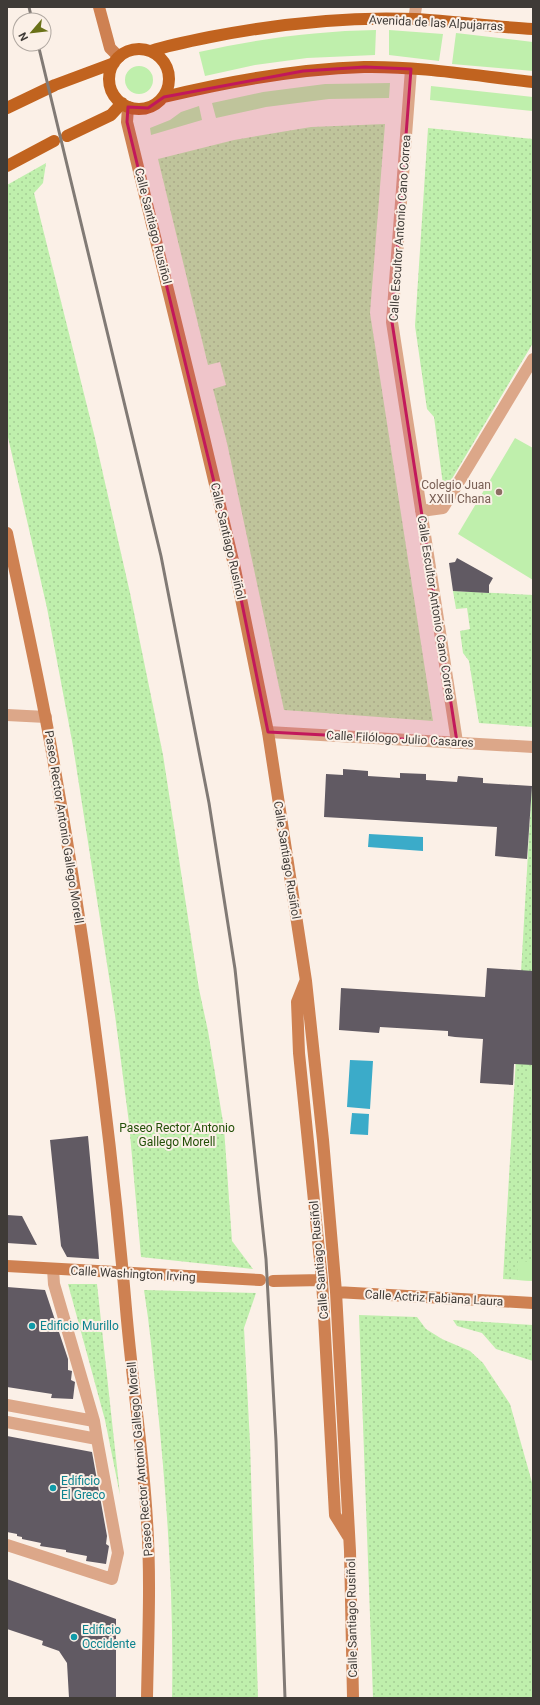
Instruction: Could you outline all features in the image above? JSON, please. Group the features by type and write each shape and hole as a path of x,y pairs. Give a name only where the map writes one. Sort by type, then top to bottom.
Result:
{"main road":[{"name":"Avenida de las Alpujarras","path":"151,51 234,32 299,23 363,19 414,19 533,30"},
{"path":"7,108 55,85 116,60 134,50 151,51 162,59 168,71 170,80 164,97 157,104 148,108 138,109 125,105 115,97 111,89 110,72 116,60"},
{"path":"164,97 243,80 303,71 366,67 411,69 533,82"},
{"path":"68,136 112,115 125,105"},
{"path":"7,166 54,141"}],"street":[{"path":"99,7 110,48 116,60"},
{"path":"414,19 416,7"},
{"name":"Calle Escultor Antonio Cano Correa","path":"411,69 392,322 456,742"},
{"name":"Calle Santiago Rusiñol","path":"125,105 127,122 228,540 268,732 306,981 323,1140 336,1292 349,1538 353,1698"},
{"path":"421,511 443,508 533,359"},
{"name":"Paseo Rector Antonio Gallego Morell","path":"7,533 46,717 91,998 123,1274 148,1523 150,1581 147,1698"},
{"path":"7,715 46,717"},
{"name":"Calle Filólogo Julio Casares","path":"268,732 533,747"},
{"name":"Calle Santiago Rusiñol","path":"306,981 297,1002 299,1053 322,1280 335,1515 349,1538"},
{"name":"Calle Washington Irving","path":"7,1266 123,1274 260,1280"},
{"path":"7,1545 112,1579 118,1553 94,1421 54,1284 53,1269"},
{"path":"273,1281 322,1280"},
{"name":"Calle Actriz Fabiana Laura","path":"336,1292 533,1304"},
{"path":"7,1404 94,1421"},
{"path":"7,1422 97,1439"}],"highlighted area":[{"path":"365,67 411,69 392,322 457,742 268,732 235,569 127,122 128,107 148,108 164,97 303,71"}],"green space":[{"path":"376,30 375,55 307,58 255,65 205,76 199,52 287,36"},
{"path":"389,30 443,34 439,61 389,55"},
{"path":"456,33 533,42 533,71 452,64"},
{"path":"139,66 149,70 153,80 149,90 139,94 129,90 125,80 129,70"},
{"path":"390,83 389,98 329,99 266,107 216,118 212,103 263,92 325,84"},
{"path":"431,86 533,97 532,111 430,100"},
{"path":"199,106 202,120 151,135 150,128 170,120 181,112"},
{"path":"385,124 370,313 433,721 284,710 227,443 213,389 226,385 220,362 208,365 158,159 234,140 311,127"},
{"path":"428,128 533,139 533,343 444,492 434,417 427,409 415,326"},
{"name":"Paseo Rector Antonio Gallego Morell","path":"46,163 43,183 34,193 94,434 130,593 163,755 199,989 208,1031 224,1128 232,1241 253,1269 141,1257 129,1123 115,1015 73,746 47,608 7,433 7,185"},
{"path":"515,438 533,448 533,580 458,534"},
{"path":"453,591 533,595 533,727 479,723 469,661 463,653 460,631 470,629 467,608 456,609"},
{"path":"533,768 533,1281 503,1279"},
{"path":"529,1066 533,1067 533,1083 528,1083"},
{"path":"518,1261 533,1262 533,1281 517,1280"},
{"path":"68,1284 97,1284 120,1495 105,1420"},
{"path":"144,1290 256,1293 244,1328 250,1443 258,1698 172,1698 172,1624 167,1512 150,1332"},
{"path":"359,1315 417,1317 426,1329 442,1339 470,1351 483,1363 510,1404 533,1486 533,1698 373,1698"},
{"path":"453,1320 533,1325 533,1361 496,1349 482,1333 457,1326"}],"water":[{"path":"369,834 423,837 423,851 368,847"},
{"path":"350,1060 373,1061 370,1109 347,1107"},
{"path":"352,1113 369,1114 368,1135 350,1134"}],"building":[{"path":"457,558 493,578 489,585 489,593 453,591 449,563 455,562"},
{"path":"343,769 368,771 368,776 400,778 400,773 426,774 426,780 457,782 458,776 483,778 483,783 532,786 527,859 495,856 497,827 324,817 326,774 343,775"},
{"path":"487,968 533,971 533,1065 514,1064 513,1085 480,1083 483,1039 448,1036 448,1031 380,1027 379,1033 339,1030 341,988 485,997"},
{"path":"88,1136 99,1259 67,1257 61,1246 50,1140"},
{"path":"7,1215 22,1216 37,1245 7,1243"},
{"name":"Edificio Murillo","path":"7,1287 45,1290 68,1359 68,1370 72,1371 71,1380 75,1382 73,1399 51,1398 52,1394 7,1387"},
{"name":"Edificio El Greco","path":"7,1436 92,1452 107,1536 106,1544 109,1546 106,1564 86,1561 87,1556 66,1552 66,1550 40,1546 41,1543 22,1539 22,1537 17,1536 17,1534 7,1532"},
{"name":"Edificio Occidente","path":"7,1579 116,1619 116,1698 69,1698 67,1663 59,1651 42,1645 43,1641 7,1629"}],"railway":[{"path":"29,7 30,12"},
{"path":"40,52 161,556 209,803 235,969 266,1259 276,1441 285,1698"}],"place":[{"name":"Colegio Juan XXIII Chana","path":"499,492"},
{"name":"Edificio Murillo","path":"32,1326"},
{"name":"Edificio El Greco","path":"53,1488"},
{"name":"Edificio Occidente","path":"74,1637"}]}
